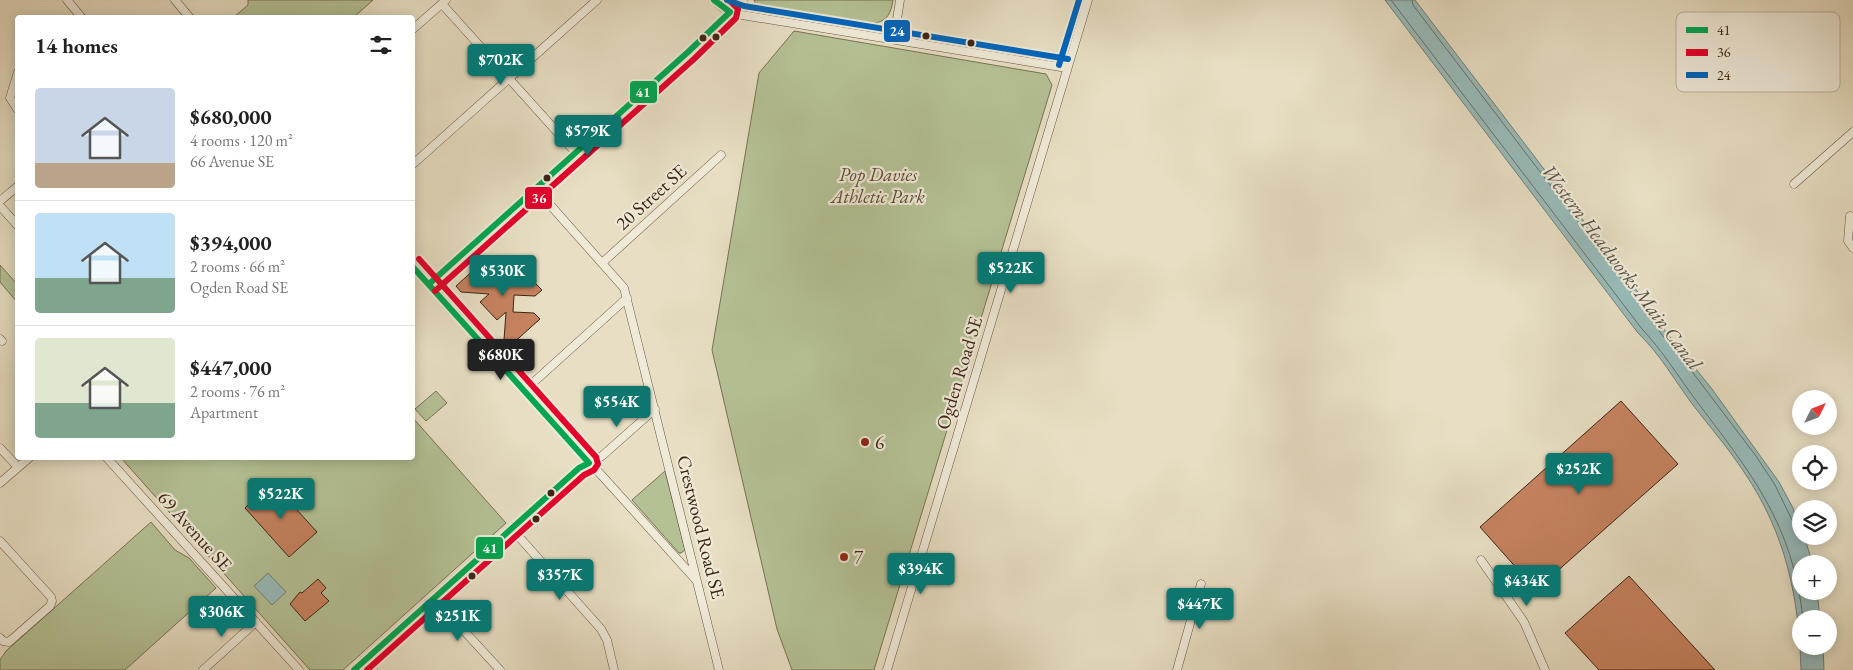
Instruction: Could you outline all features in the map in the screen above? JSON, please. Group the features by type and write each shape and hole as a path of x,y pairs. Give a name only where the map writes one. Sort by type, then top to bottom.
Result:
{"street":[{"path":"67,0 80,15"},
{"path":"175,0 188,15"},
{"path":"415,162 597,0"},
{"path":"714,0 730,12 1067,68"},
{"path":"429,284 744,0"},
{"path":"894,39 900,0"},
{"name":"Ogden Road SE","path":"887,670 1088,0"},
{"path":"415,27 444,2 509,79 576,153"},
{"path":"15,82 10,98 15,106"},
{"path":"1794,184 1853,132"},
{"name":"20 Street SE","path":"602,263 721,155"},
{"path":"0,201 15,188"},
{"name":"Crestwood Road SE","path":"536,189 624,288 720,670"},
{"path":"0,206 15,223"},
{"path":"1850,216 1848,241 1853,248"},
{"path":"415,269 697,581"},
{"path":"524,390 627,298"},
{"path":"354,670 579,468 602,456 655,409"},
{"path":"0,448 18,467"},
{"path":"0,484 27,460"},
{"name":"69 Avenue SE","path":"109,460 298,670"},
{"path":"512,529 601,629 607,640 614,670"},
{"path":"0,540 51,597 52,601 50,606 12,639 6,642 0,638"},
{"path":"1481,560 1524,622 1545,670"},
{"path":"1177,670 1201,584"},
{"path":"434,598 500,670"},
{"path":"203,670 256,622"},
{"path":"364,660 373,670"}],"green space":[{"path":"248,0 373,0 356,15 236,15 248,5"},
{"path":"754,0 893,0 886,18 882,21 866,24 757,7"},
{"name":"Pop Davies Athletic Park","path":"794,31 1046,74 1052,85 874,670 792,670 777,629 712,350 759,73"},
{"path":"0,265 15,282 15,300 0,282"},
{"path":"436,391 447,403 426,421 415,409"},
{"path":"415,420 506,523 343,670 310,670 123,460 415,460"},
{"path":"665,471 685,550 681,553 632,500"},
{"path":"151,522 175,550 189,558 216,588 125,670 0,670 0,660 6,651"}],"water":[{"path":"1385,0 1415,0 1650,308 1666,332 1712,389 1779,482 1792,506 1792,545 1807,545 1810,555 1792,555 1792,587 1780,543 1758,495 1726,446"},
{"path":"268,573 286,592 272,605 254,586"},
{"path":"1794,600 1818,600 1819,610 1796,610"},
{"path":"1800,655 1823,655 1824,670 1801,670"}],"building":[{"path":"486,259 492,265 491,285 507,286 508,266 515,260 525,272 520,276 520,283 527,283 531,279 542,290 535,296 514,295 513,312 534,313 540,319 510,346 504,340 506,312 497,320 480,302 489,294 461,292 456,286"},
{"path":"1621,401 1678,464 1536,590 1480,527"},
{"path":"264,483 272,491 276,487 317,532 289,557 245,508 249,504 253,508 260,502 253,494"},
{"path":"1629,576 1715,670 1599,670 1565,633"},
{"path":"318,579 326,588 321,593 329,601 305,621 290,604 300,592 302,593"}],"transit line":[{"name":"41","path":"429,284 688,52 730,12 714,0"},
{"name":"24","path":"727,0 744,6 1068,59"},
{"name":"36","path":"435,291 694,59 736,18 738,9 729,0"},
{"name":"24","path":"1059,65 1079,0"},
{"name":"36","path":"367,670 584,475 594,470 598,464 596,457 419,259"},
{"name":"41","path":"354,670 579,468 589,463 415,269"}],"place":[{"name":"6","path":"865,442"},
{"name":"7","path":"844,557"}],"water label":[{"name":"Western Headworks Main Canal","path":"1622,267"}]}
